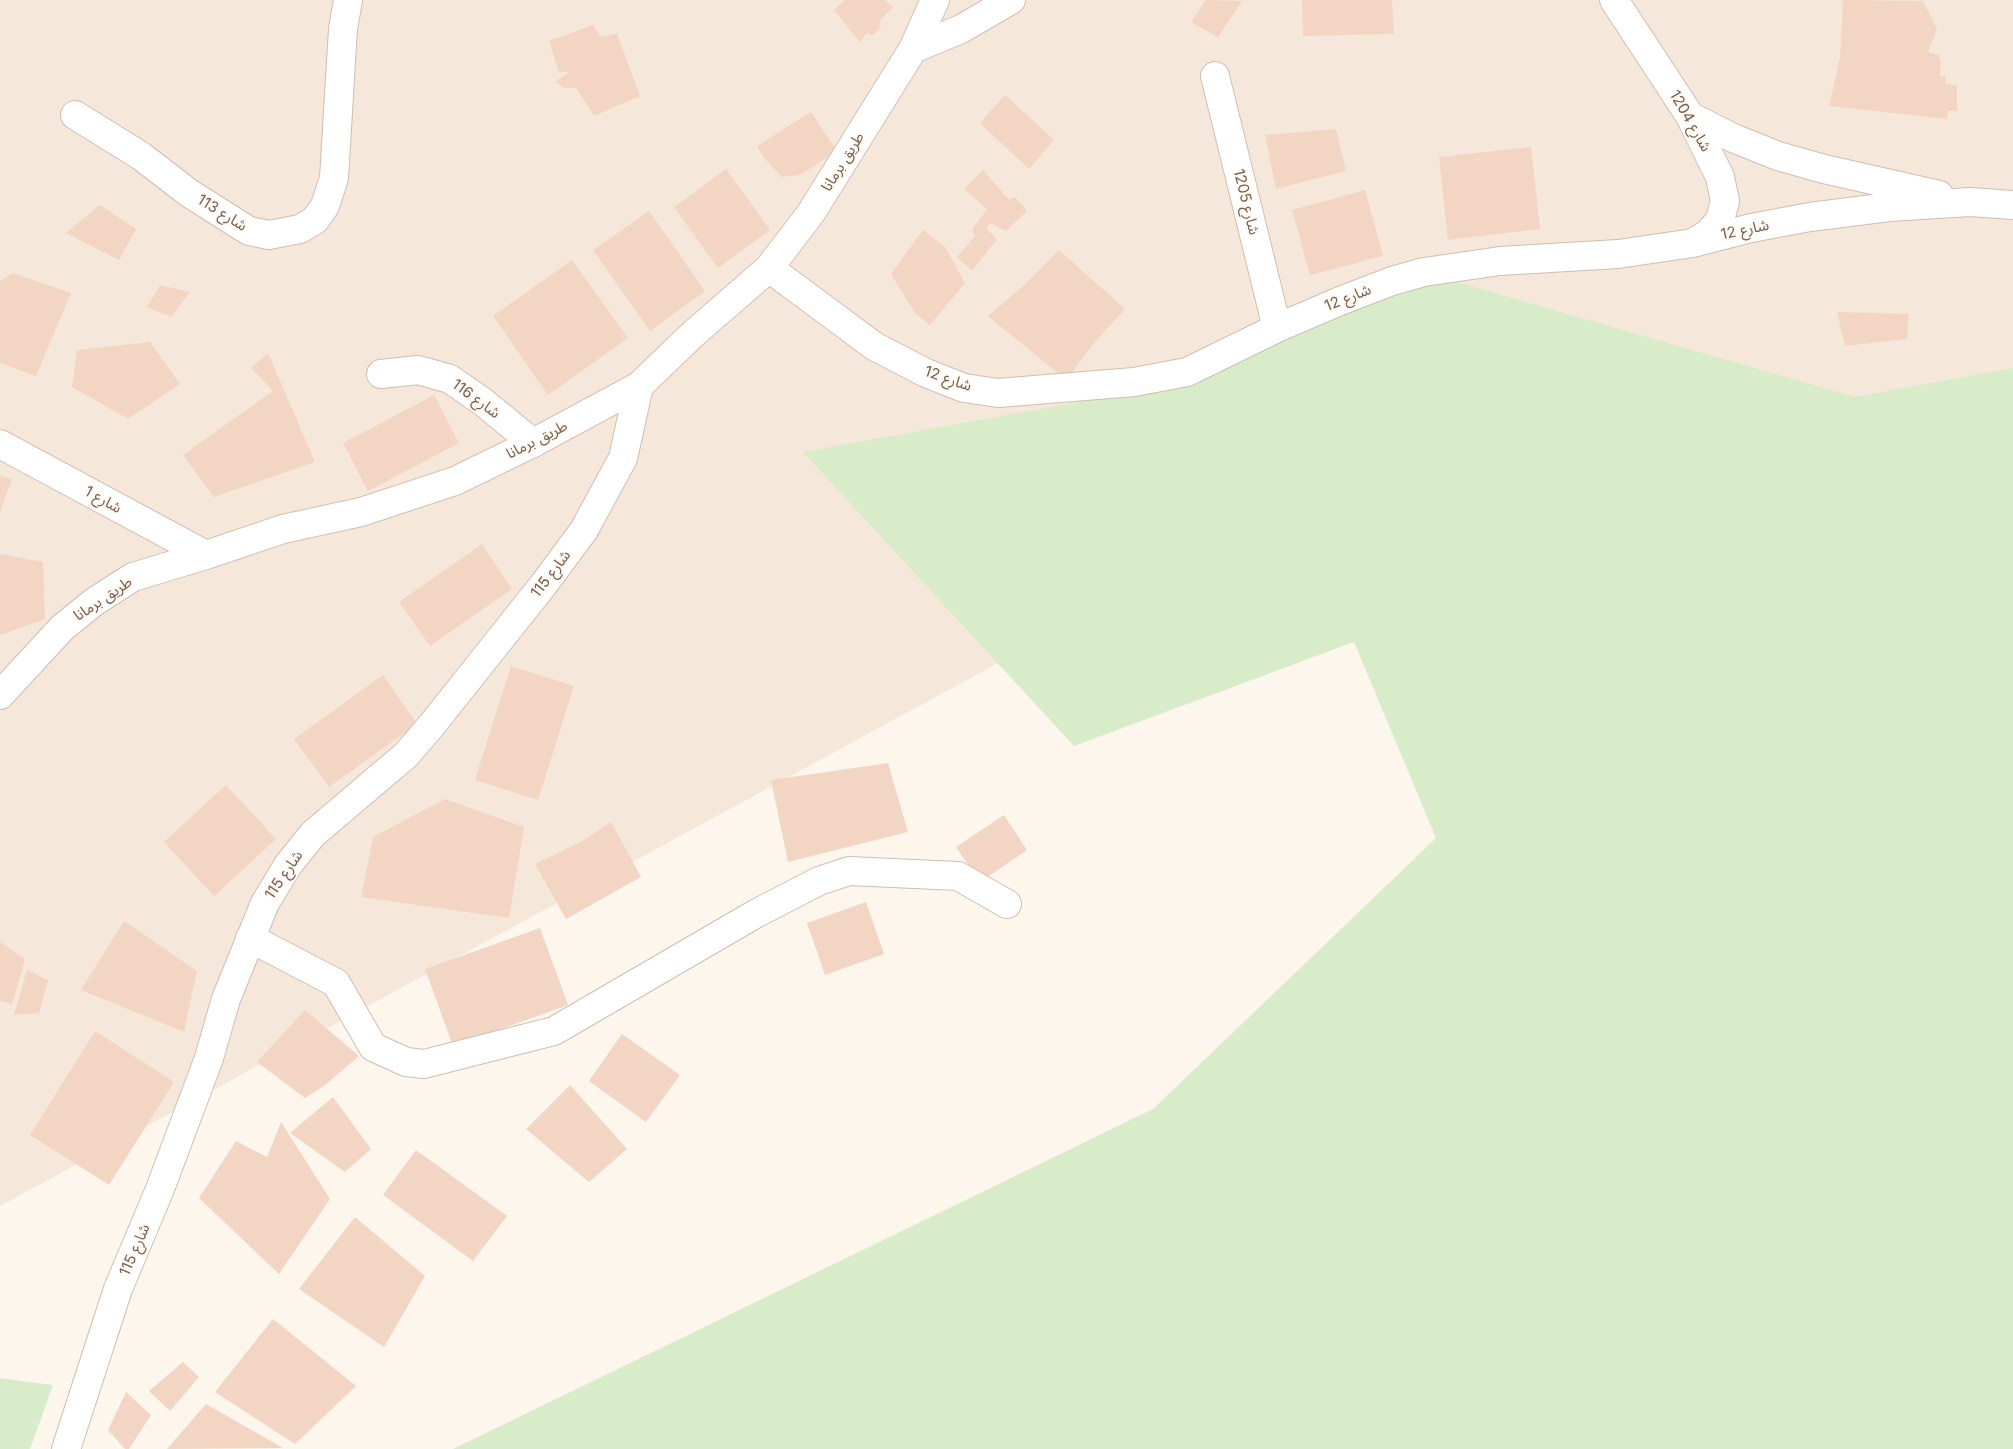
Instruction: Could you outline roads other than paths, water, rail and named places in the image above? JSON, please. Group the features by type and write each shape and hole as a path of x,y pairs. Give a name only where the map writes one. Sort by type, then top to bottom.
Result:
{"street":[{"name":"شارع 113","path":"75,116 141,156 189,193 249,231 269,236 300,229 314,220 325,206 334,178 343,29 348,0"},
{"name":"طريق برمانا","path":"0,695 62,628 94,602 133,577 283,529 361,512 455,481 533,443 639,386 692,335 769,268 811,213 913,49 935,0"},
{"path":"913,49 961,29 1011,0"},
{"name":"شارع 1204","path":"1614,0 1690,116 1720,177 1725,201 1720,220 1709,233 1693,242"},
{"name":"شارع 1205","path":"1215,76 1277,328"},
{"name":"شارع 12","path":"1690,116 1733,138 1778,156 1824,169 1970,202"},
{"name":"شارع 12","path":"769,268 874,346 926,373 964,388 998,393 1134,382 1186,372 1277,328 1392,281 1424,272 1500,261 1618,254 1693,242 1751,228 1810,217 1889,207 1970,202 2013,205"},
{"name":"شارع 116","path":"381,374 418,370 450,378 533,443"},
{"name":"شارع 115","path":"66,1449 118,1289 160,1189 209,1058 226,999 265,903 288,865 313,834 413,748 486,659 584,530 623,458 639,386"},
{"name":"شارع 1","path":"0,444 206,555"},
{"path":"250,938 336,983 373,1047 406,1062 424,1064 554,1031 757,913 819,882 850,871 958,876 1007,904"}]}
